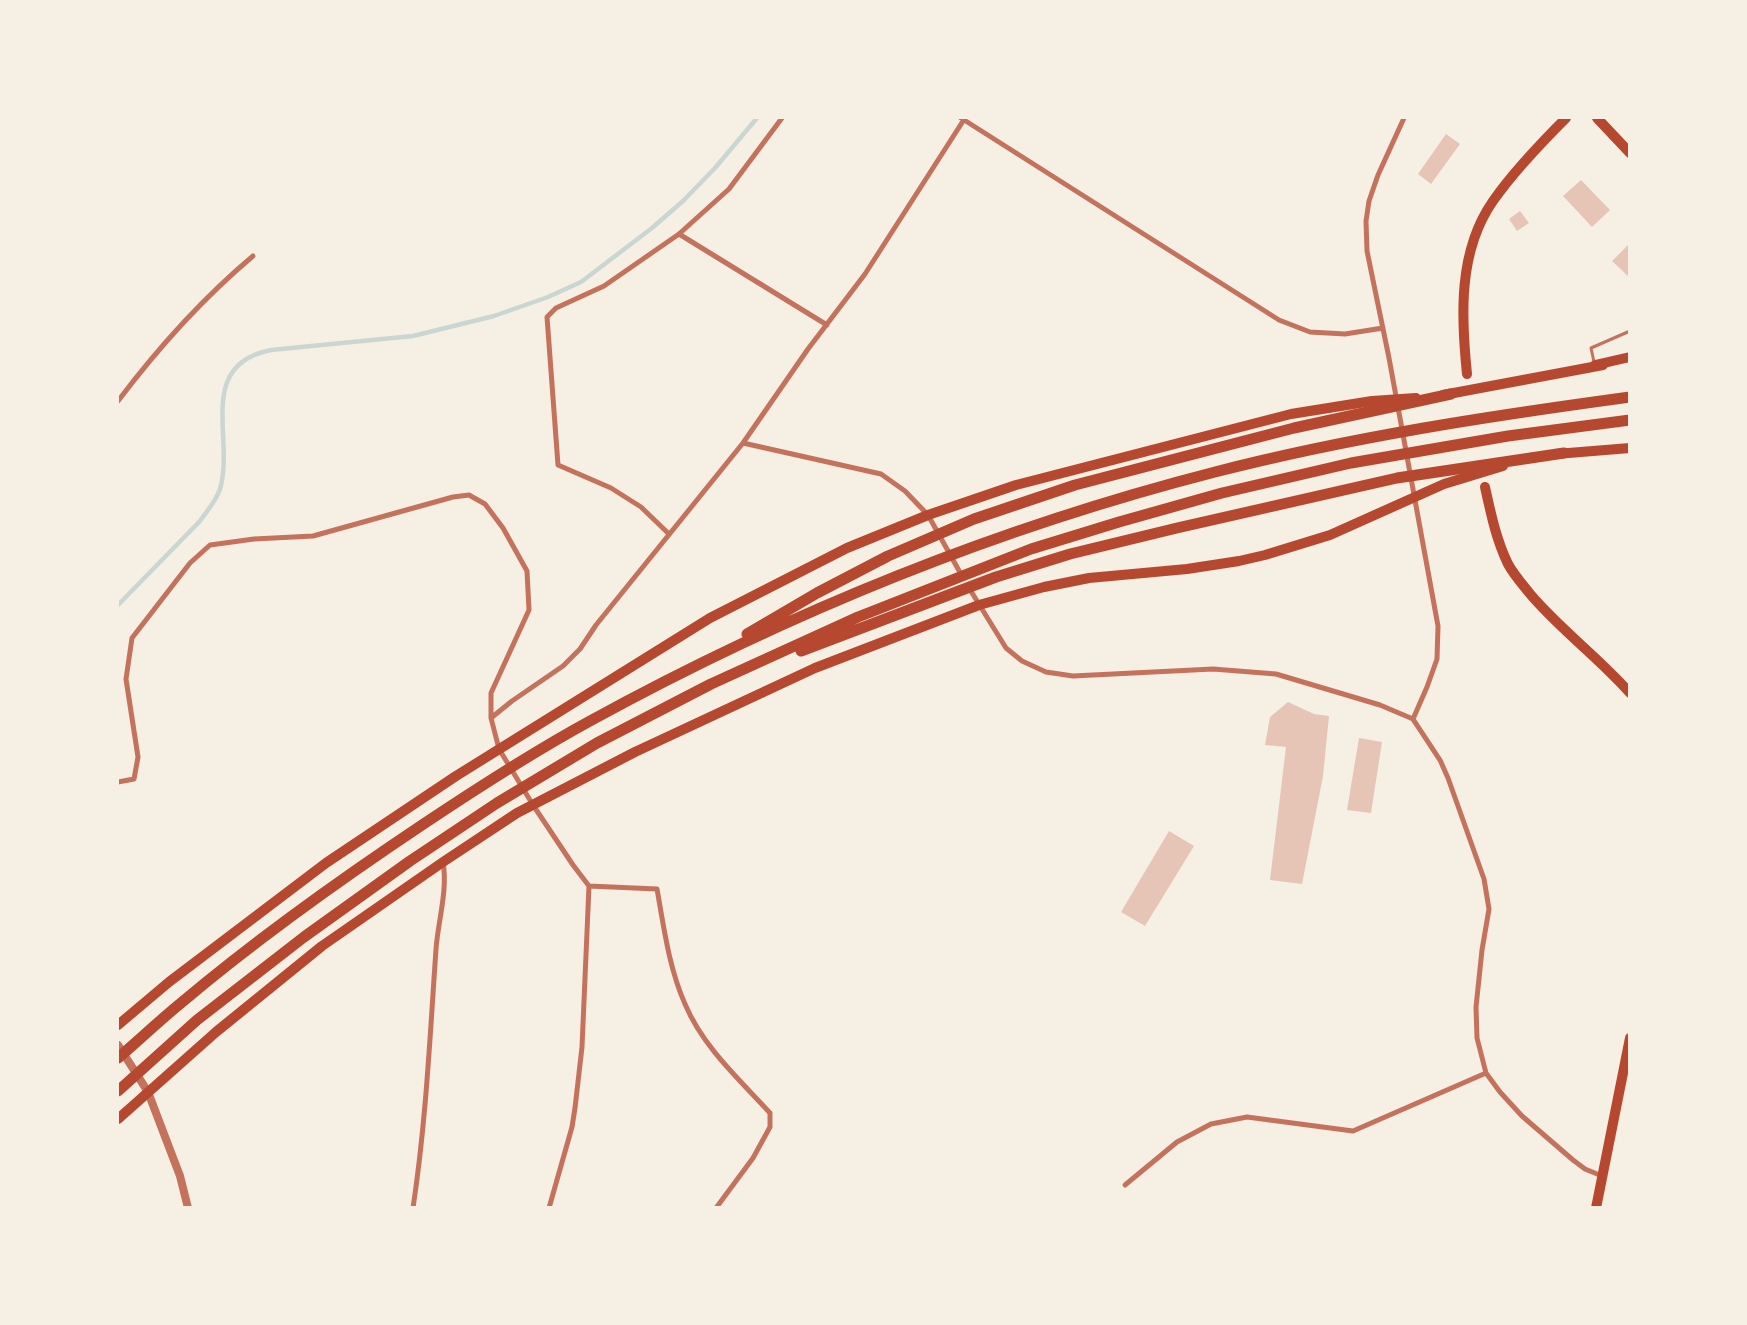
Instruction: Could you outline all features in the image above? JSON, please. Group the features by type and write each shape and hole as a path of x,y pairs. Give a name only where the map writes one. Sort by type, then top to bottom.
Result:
{"highway":[{"path":"694,666 817,593 888,556 974,519 1075,485 1294,428 1451,394"},
{"path":"118,1058 181,1003 290,917 397,842 485,784 587,722 694,666 842,598 920,566 1022,529 1216,472 1345,442 1504,414 1630,397"},
{"path":"118,1091 198,1020 304,937 410,861 497,803 597,743 711,684 858,617 1030,549 1222,493 1351,463 1508,436 1630,420"},
{"path":"711,684 996,578 1070,554 1397,478 1564,453"}],"main road":[{"path":"1467,374 1464,343 1465,279 1470,252 1479,228 1492,202 1566,118"},
{"path":"1597,118 1630,153"},
{"path":"118,1025 168,982 326,863 499,749 710,618 847,548 928,515 1016,485 1291,414 1372,402 1451,394 1630,357"},
{"path":"1595,365 1630,362"},
{"path":"118,1119 216,1032 322,946 517,813 635,752 815,668 979,605 1044,587 1089,578 1188,569 1265,555 1330,535 1444,484 1504,466 1564,453 1630,448"},
{"path":"1485,487 1496,535 1509,566 1547,613 1630,692"},
{"path":"1596,1208 1630,1038"}],"street":[{"path":"669,534 641,507 611,488 558,466 547,317 556,308 604,286 679,234 729,189 782,118"},
{"path":"491,718 563,666 580,649 596,626 742,443 865,274 964,118 1279,320 1310,332 1345,334 1383,328"},
{"path":"1404,118 1378,175 1369,201 1366,221 1367,251 1389,358 1438,626 1437,659 1413,719"},
{"path":"679,234 827,325"},
{"path":"118,400 159,348 220,284 253,256"},
{"path":"742,443 881,474 906,491 928,515 979,605 1006,648 1022,661 1046,672 1073,676 1213,669 1276,674 1380,705 1413,719 1440,760 1448,778 1484,879 1489,909 1482,950 1476,1007 1477,1038 1486,1073 1522,1116 1585,1169 1602,1176"},
{"path":"118,782 134,779 138,757 126,680 132,638 190,563 210,545 254,539 313,536 453,497 469,495 485,504 503,528 526,570 529,610 491,693 491,718 499,749 533,805 589,886 582,1047 575,1108 572,1127 549,1208"},
{"path":"414,1208 422,1150 436,942 445,875 443,862"},
{"path":"589,886 657,889 673,974 685,1006 712,1050 770,1113 770,1127 753,1158 716,1208"},
{"path":"118,1046 148,1092 180,1176 188,1208"},
{"path":"1125,1185 1176,1142 1212,1124 1247,1117 1353,1130 1486,1073"}],"lane":[{"path":"1595,365 1591,348 1630,331"}],"building":[{"path":"1446,134 1460,144 1431,184 1418,174"},
{"path":"1581,180 1610,210 1592,227 1563,196"},
{"path":"1520,211 1529,223 1517,231 1509,219"},
{"path":"1630,243 1630,278 1612,261"},
{"path":"1288,702 1314,714 1329,716 1323,776 1302,884 1270,880 1286,747 1265,745 1270,717"},
{"path":"1359,738 1382,742 1371,813 1347,810"},
{"path":"1169,831 1194,846 1145,926 1121,912"}],"waterway":[{"path":"118,605 200,521 216,498 220,489 223,469 223,406 225,387 233,371 248,358 271,350 413,336 494,316 548,297 581,282 652,228 683,201 715,168 757,118"}]}
